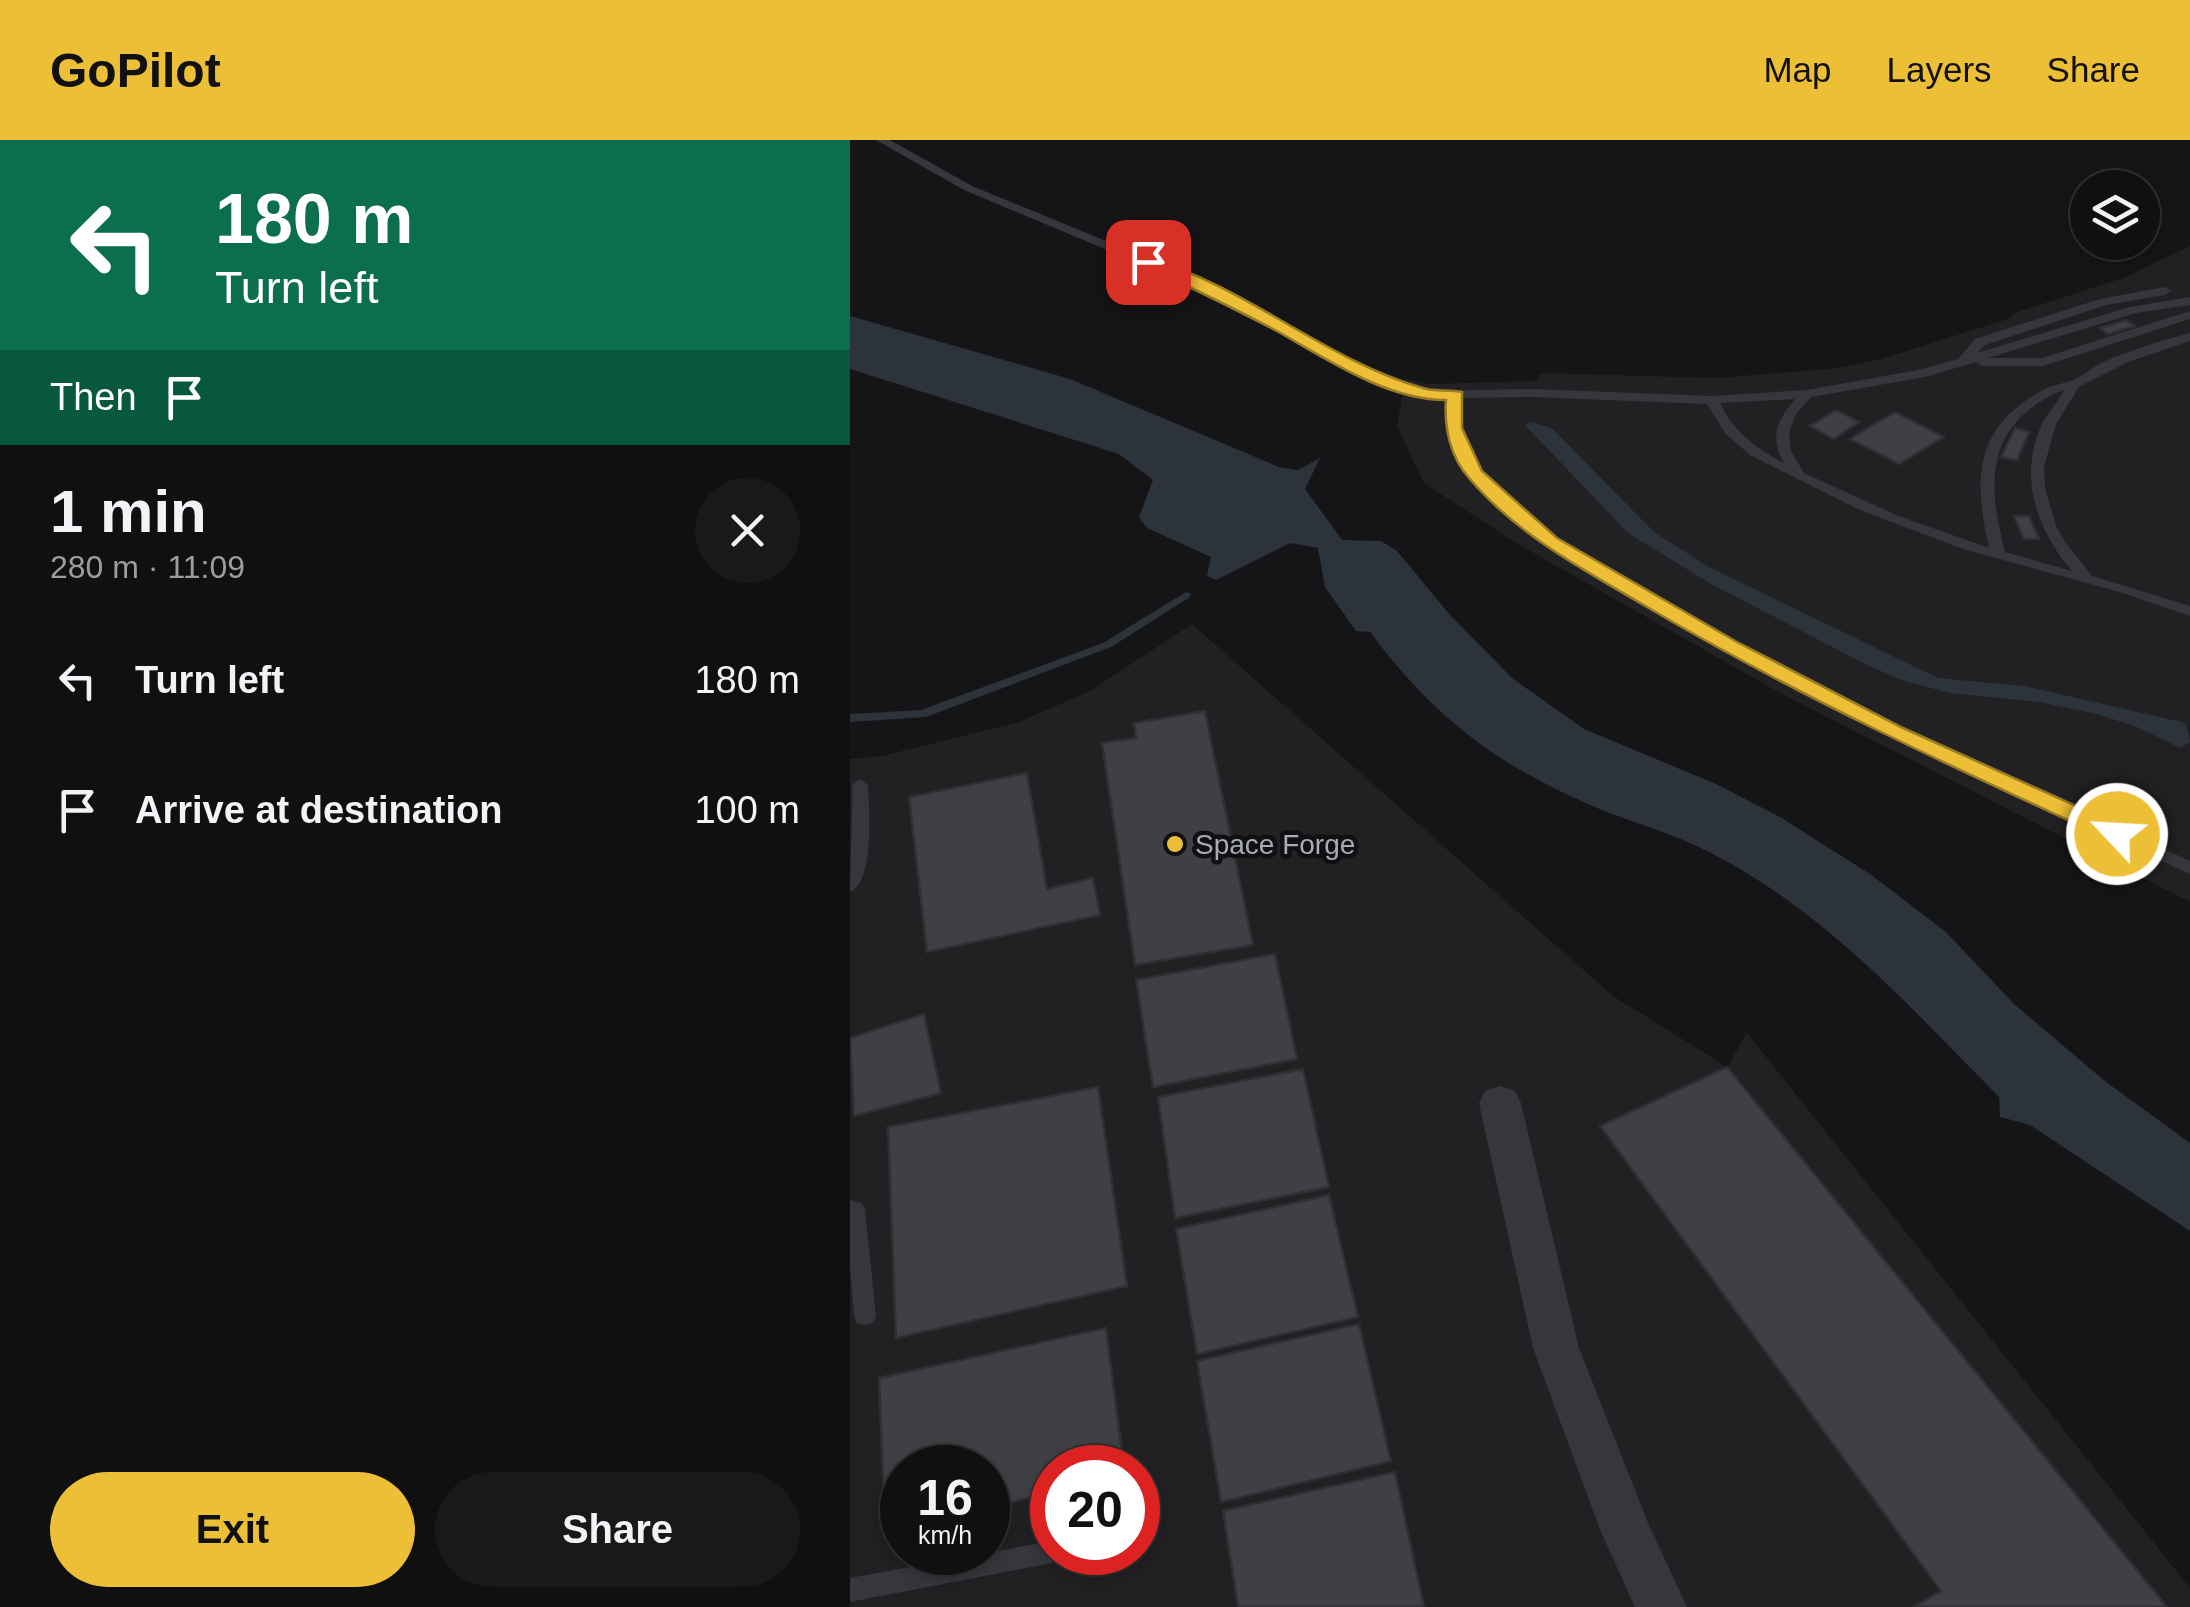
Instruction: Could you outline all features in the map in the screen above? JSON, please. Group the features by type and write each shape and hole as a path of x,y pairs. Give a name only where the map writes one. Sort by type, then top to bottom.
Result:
{"street":[{"path":"1500,1103 1556,1348 1626,1532 1661,1607"}],"lane":[{"path":"882,140 968,188 1204,286 1366,373 1425,395 1532,393 1712,400 1807,394 1888,382 2134,310 2190,301"},
{"path":"1961,362 1980,342 2104,302 2164,292 2190,292"},
{"path":"2043,362 2190,315"},
{"path":"1998,555 1985,492 1989,453 2021,411 2055,388 2190,338"},
{"path":"1961,362 2043,362 2102,368"},
{"path":"2073,384 2048,427 2034,476 2047,522 2060,548 2088,580"},
{"path":"1805,480 1783,456 1780,442 1786,420 1807,394"},
{"path":"1456,395 1453,428 1474,474 1516,514 1564,551 1730,647 1896,733 2190,868"},
{"path":"1712,400 1720,419 1742,444 1805,480 1898,522 1998,555 2152,596 2190,611"},
{"path":"2152,596 2190,598"},
{"path":"850,886 862,840 860,784"},
{"path":"850,1209 855,1209 865,1316"},
{"path":"850,1590 1030,1556"}],"shaded area":[{"path":"2190,246 2190,902 1780,693 1516,543 1424,483 1397,427 1405,379 1430,384 1537,381 1540,373 1717,378 1837,368 1881,359 2008,319 2015,313 2126,277"},
{"path":"850,316 1070,379 1279,467 1298,470 1320,458 1305,489 1342,540 1381,541 1397,551 1450,615 1512,678 1584,729 1716,784 1780,817 1870,874 1946,932 2014,1004 2106,1082 2190,1143 2190,1231 2030,1125 2000,1117 1999,1097 1898,995 1828,931 1751,875 1695,845 1554,788 1467,734 1417,688 1370,632 1356,631 1325,587 1318,548 1290,543 1216,580 1207,576 1211,557 1147,528 1139,517 1153,480 1119,454 850,369"},
{"path":"1530,422 1552,428 1654,532 1709,567 1938,678 2024,686 2186,723 2190,742 2180,748 2137,727 2097,714 2039,702 1950,693 1904,681 1867,665 1711,584 1628,533 1525,425"},
{"path":"1192,624 1613,996 1727,1067 1747,1033 2190,1588 2190,1607 850,1607 850,759 882,756 1019,722 1090,691"}],"building":[{"path":"2126,320 2135,326 2108,334 2100,328"},
{"path":"1836,410 1859,422 1834,439 1810,426"},
{"path":"1895,412 1944,437 1899,464 1850,439"},
{"path":"2015,428 2029,432 2017,460 2001,457"},
{"path":"2014,516 2029,516 2039,539 2024,539"},
{"name":"Space Forge","path":"1205,711 1253,945 1135,965 1102,743 1136,738 1134,723"},
{"path":"1027,773 1047,889 1093,878 1100,915 927,952 909,797"},
{"path":"1275,954 1297,1059 1153,1087 1136,980"},
{"path":"924,1014 941,1093 854,1116 850,1038"},
{"path":"1727,1067 2167,1607 1913,1607 1941,1591 1600,1126"},
{"path":"1303,1069 1329,1187 1175,1218 1158,1097"},
{"path":"1098,1087 1127,1286 896,1338 888,1127"},
{"path":"1329,1195 1358,1317 1197,1354 1176,1229"},
{"path":"1359,1324 1391,1461 1221,1502 1197,1361"},
{"path":"1106,1328 1121,1445 1030,1445 1030,1498 1010,1502 1010,1445 882,1445 879,1378"},
{"path":"1395,1472 1424,1607 1238,1607 1223,1511"}],"waterway":[{"path":"850,718 922,714 1107,645 1186,595"}],"place":[{"name":"Space Forge","path":"1175,844"}],"route":[{"path":"1148,262 1204,286 1366,373 1425,395 1456,395 1453,428 1474,474 1550,542 1730,647 1896,733 2117,834"}]}
